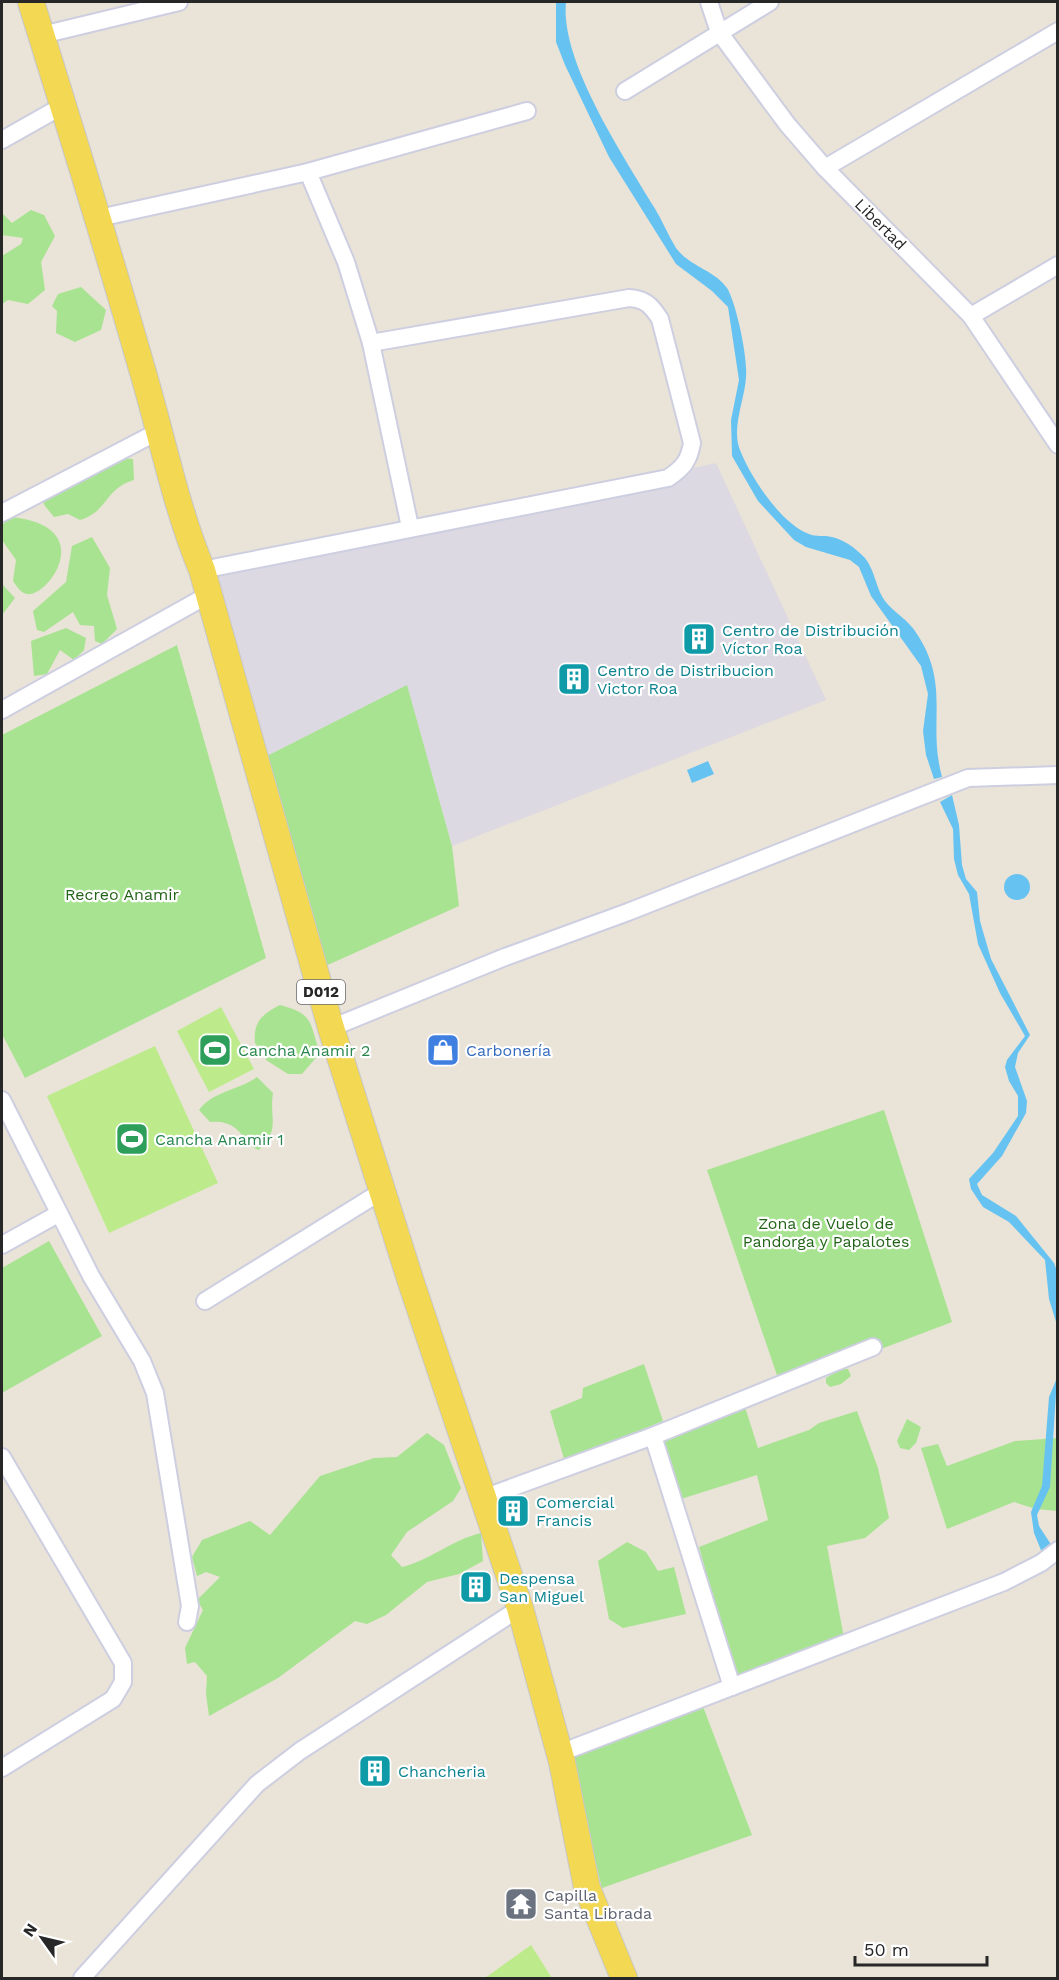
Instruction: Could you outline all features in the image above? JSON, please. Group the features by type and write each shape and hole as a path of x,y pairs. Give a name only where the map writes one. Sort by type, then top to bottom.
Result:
{"main road":[{"name":"D012","path":"31,2 99,218 160,430 186,532 202,570 331,1028 382,1191 520,1608 560,1753 587,1888 624,1978"}],"street":[{"path":"42,35 179,2"},
{"name":"Libertad","path":"709,2 719,32 781,116 825,168 971,316 1058,446"},
{"path":"625,91 770,2"},
{"path":"825,168 1058,31"},
{"path":"2,140 64,105"},
{"path":"99,218 308,172 527,111"},
{"path":"308,172 346,262 371,343 410,527"},
{"path":"971,316 1058,265"},
{"path":"202,570 410,527 668,478 681,470 690,457 692,443 660,319 651,305 639,299 629,298 371,343"},
{"path":"2,513 160,430"},
{"path":"2,710 208,596"},
{"path":"331,1028 968,778 1058,775"},
{"path":"2,1100 91,1276 142,1361 155,1393 190,1606 188,1622"},
{"path":"205,1301 382,1191"},
{"path":"2,1245 58,1214"},
{"path":"483,1498 653,1436 873,1347"},
{"path":"653,1436 732,1687"},
{"path":"2,1457 123,1663 123,1682 113,1699 2,1768"},
{"path":"560,1753 1004,1582 1041,1563 1058,1550"},
{"path":"82,1978 257,1784 300,1751 520,1608"}],"shaded area":[{"path":"716,463 826,700 452,846 407,686 265,757 203,576"}],"green space":[{"path":"31,210 44,215 55,236 41,262 45,290 28,304 8,300 2,304 2,256 21,244 23,238 2,235 2,213 12,223"},
{"path":"81,287 106,310 101,330 75,342 56,333 57,311 52,306 58,294"},
{"path":"104,457 133,459 134,480 117,488 96,512 89,516 80,520 68,514 54,517 45,506 39,493 75,466"},
{"path":"11,517 38,523 54,533 61,546 60,560 55,574 36,592 27,594 13,581 16,560 2,540 2,525"},
{"path":"92,537 110,568 107,595 117,629 102,644 95,641 94,626 80,625 73,612 44,632 37,630 33,611 66,582 72,546"},
{"path":"2,584 15,598 2,615"},
{"path":"66,628 86,638 84,650 74,660 60,650 47,674 34,676 31,641"},
{"name":"Recreo Anamir","path":"177,645 266,958 25,1078 2,1034 2,735"},
{"path":"407,685 452,846 459,906 321,968 265,757"},
{"path":"280,1005 305,1016 314,1034 320,1053 302,1074 288,1074 266,1060 263,1052 255,1043 257,1024 264,1015"},
{"name":"Cancha Anamir 2","path":"221,1007 254,1069 209,1092 177,1031"},
{"name":"Cancha Anamir 1","path":"155,1046 218,1183 109,1233 47,1096"},
{"path":"257,1077 273,1093 272,1130 266,1143 259,1150 247,1145 233,1126 223,1122 210,1122 199,1110 211,1099"},
{"name":"Zona de Vuelo de Pandorga y Papalotes","path":"884,1110 952,1322 781,1387 707,1170"},
{"path":"49,1241 102,1336 2,1393 2,1268"},
{"path":"644,1364 663,1421 565,1462 550,1411 582,1398 583,1388"},
{"path":"840,1369 848,1369 851,1376 841,1384 830,1387 826,1383 826,1378"},
{"path":"745,1407 758,1448 809,1430 819,1423 857,1411 878,1468 889,1518 865,1538 827,1546 844,1638 735,1679 699,1547 768,1520 757,1475 681,1499 660,1436"},
{"path":"907,1419 921,1427 916,1443 909,1450 900,1448 897,1441"},
{"path":"427,1433 444,1445 461,1488 453,1501 407,1532 391,1555 402,1567 413,1564 460,1540 481,1533 483,1561 459,1574 427,1582 386,1615 367,1624 355,1621 278,1678 209,1716 206,1694 207,1676 195,1662 187,1664 185,1648 203,1610 197,1600 220,1577 206,1572 197,1576 192,1557 202,1540 250,1521 270,1535 320,1476 374,1458 397,1457"},
{"path":"1057,1438 1057,1511 1036,1509 1014,1502 947,1529 921,1448 938,1444 947,1466 1015,1441"},
{"path":"627,1542 646,1552 658,1571 674,1567 686,1614 623,1628 609,1619 598,1561"},
{"path":"702,1704 752,1835 602,1888 568,1756"},
{"path":"531,1945 552,1978 485,1978"}],"water":[{"path":"556,2 566,2 567,26 573,52 596,107 676,248 681,254 722,282 730,295 741,331 746,368 737,432 738,441 751,473 778,510 798,529 812,535 829,536 841,540 863,556 870,566 885,601 914,629 927,653 936,688 938,757 942,777 934,779 926,755 923,731 928,694 921,666 871,596 859,567 850,560 806,547 794,540 758,501 732,456 731,420 739,380 728,307 712,291 676,264 609,157 556,42"},
{"path":"708,761 714,774 692,783 687,770"},
{"path":"952,795 959,825 962,865 966,879 977,892 980,921 991,959 1030,1035 1018,1053 1015,1067 1027,1101 1026,1113 1002,1156 977,1184 982,1195 1016,1216 1054,1263 1057,1271 1057,1325 1049,1299 1045,1260 1009,1222 983,1207 971,1189 969,1179 993,1153 1018,1116 1018,1096 1009,1081 1005,1067 1007,1060 1025,1036 1000,993 978,944 969,894 958,875 954,859 953,829 940,802"},
{"path":"1017,874 1026,878 1030,887 1026,896 1017,900 1008,896 1004,887 1008,878"},
{"path":"1057,1378 1050,1487 1037,1515 1039,1526 1052,1546 1043,1555 1034,1533 1031,1512 1042,1486 1049,1397"}],"place":[{"name":"Centro de Distribución Víctor Roa","path":"699,639"},
{"name":"Centro de Distribucion Victor Roa","path":"574,679"},
{"name":"Cancha Anamir 2","path":"215,1050"},
{"name":"Carbonería","path":"443,1050"},
{"name":"Cancha Anamir 1","path":"132,1139"},
{"name":"Comercial Francis","path":"513,1511"},
{"name":"Despensa San Miguel","path":"476,1587"},
{"name":"Chancheria","path":"375,1771"},
{"name":"Capilla Santa Librada","path":"521,1904"}]}
